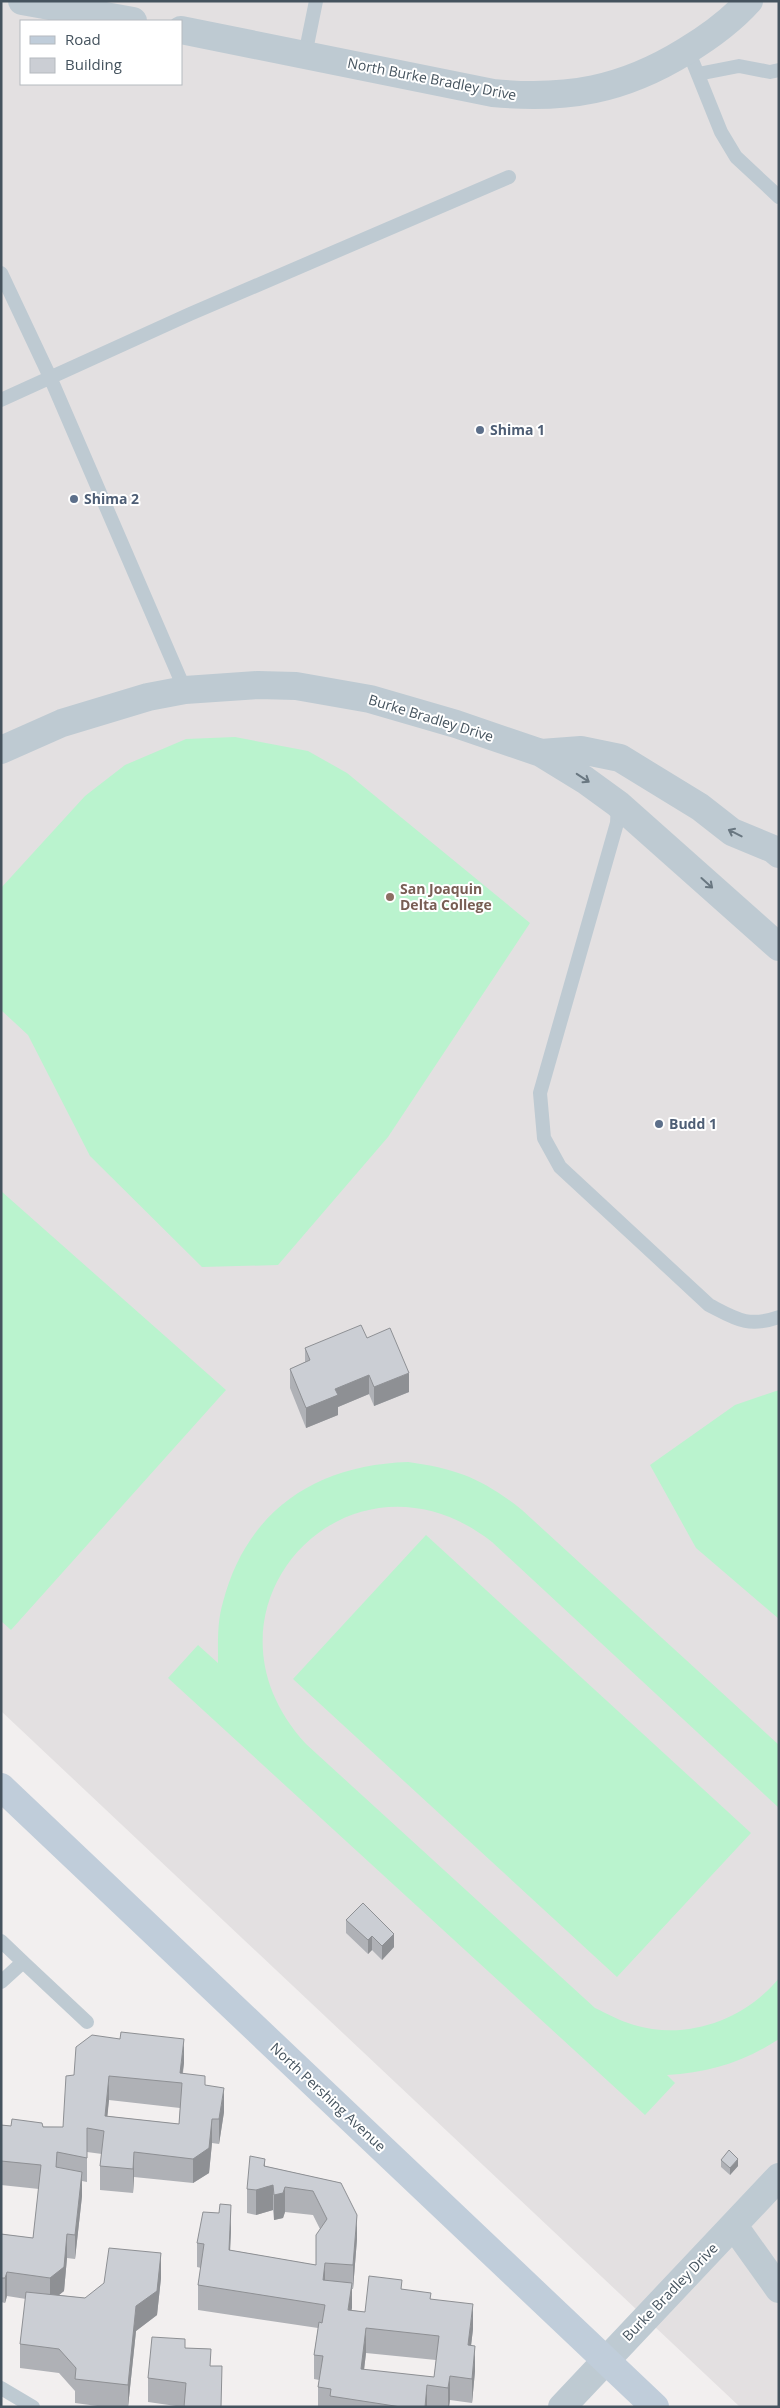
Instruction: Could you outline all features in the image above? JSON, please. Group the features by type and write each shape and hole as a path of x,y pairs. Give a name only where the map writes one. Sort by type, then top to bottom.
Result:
{"main road":[{"name":"North Pershing Avenue","path":"1,1787 655,2407"}],"street":[{"path":"22,1 127,20"},
{"name":"North Burke Bradley Drive","path":"182,30 493,93 528,96 564,95 617,85 668,62 693,62 722,26 749,1"},
{"name":"Burke Bradley Drive","path":"1,750 62,723 148,697 185,690 258,685 296,686 370,698 456,724 541,753 585,780 618,804 779,947"},
{"name":"Burke Bradley Drive","path":"541,753 581,750 620,758 700,807 732,832 773,849 779,854"},
{"name":"Burke Bradley Drive","path":"562,2407 605,2359 779,2177"},
{"path":"734,2226 779,2289"}],"lane":[{"path":"305,55 316,1"},
{"path":"779,70 770,72 739,66 693,62 720,132 736,157 779,197"},
{"path":"1,400 190,314 510,177"},
{"path":"1,272 50,378 185,690"},
{"path":"618,804 617,823 540,1093 544,1138 560,1167 709,1305 738,1321 764,1322 779,1317"},
{"path":"1,1941 87,2022"},
{"path":"1,1982 23,1962"},
{"path":"1,2388 33,2407"}],"shaded area":[{"name":"San Joaquin Delta College","path":"1,1 779,1 779,2407 740,2407 1,1711"}],"green space":[{"path":"235,737 308,751 347,773 530,923 388,1137 278,1265 202,1267 90,1156 28,1035 1,1010 1,888 85,796 125,765 186,739"},
{"path":"1,1191 226,1390 11,1630 1,1621"},
{"path":"779,1390 779,1619 696,1548 650,1465 735,1405"},
{"path":"408,1462 456,1472 482,1483 508,1499 779,1745 779,1808 492,1542 438,1513 385,1507 338,1521 299,1550 273,1591 263,1640 273,1692 306,1744 595,2008 634,2025 674,2030 694,2028 732,2016 765,1993 779,1978 779,2039 753,2054 726,2065 697,2072 667,2075 675,2083 645,2115 168,1678 198,1645 218,1663 220,1617 234,1570 249,1542 268,1518 290,1499 315,1483 344,1472 375,1465"},
{"path":"426,1535 751,1833 617,1977 293,1679"}],"building":[{"path":"361,1325 367,1338 390,1328 409,1373 374,1387 369,1375 335,1389 338,1395 306,1408 290,1369 310,1360 305,1348"},
{"path":"363,1903 394,1934 382,1946 372,1936 368,1940 346,1920"},
{"path":"121,2032 184,2039 180,2073 205,2076 205,2085 224,2088 219,2119 212,2119 209,2148 193,2159 134,2152 133,2169 100,2166 104,2131 87,2128 87,2158 57,2152 56,2167 82,2172 75,2235 67,2234 64,2267 50,2278 7,2272 5,2278 1,2278 1,2234 33,2238 41,2165 1,2161 1,2125 11,2126 12,2119 42,2123 43,2127 63,2127 66,2076 74,2075 76,2047 92,2035 120,2039","holes":["109,2076 182,2083 179,2124 105,2116"]},
{"path":"729,2150 738,2159 730,2168 721,2160"},
{"path":"250,2156 265,2159 264,2166 341,2183 357,2215 353,2265 325,2263 323,2280 352,2283 348,2310 365,2312 369,2276 402,2280 401,2289 431,2293 430,2299 473,2304 468,2345 475,2346 472,2379 450,2376 448,2388 427,2385 425,2407 401,2407 330,2396 331,2389 318,2387 323,2356 314,2355 319,2322 322,2323 325,2305 198,2285 204,2244 197,2243 203,2212 219,2213 220,2204 231,2205 229,2250 316,2265 316,2235 327,2219 313,2191 285,2187 283,2193 274,2195 273,2185 256,2190 247,2189","holes":["366,2328 439,2336 434,2377 361,2369"]},
{"path":"109,2248 161,2253 157,2291 136,2306 128,2385 75,2379 76,2368 59,2349 20,2344 26,2292 85,2298 104,2283"},
{"path":"152,2337 185,2339 185,2348 211,2349 210,2366 222,2366 221,2407 184,2407 186,2383 148,2378"}],"place":[{"name":"Shima 1","path":"480,430"},
{"name":"Shima 2","path":"74,499"},
{"name":"San Joaquin Delta College","path":"390,897"},
{"name":"Budd 1","path":"659,1124"}]}
